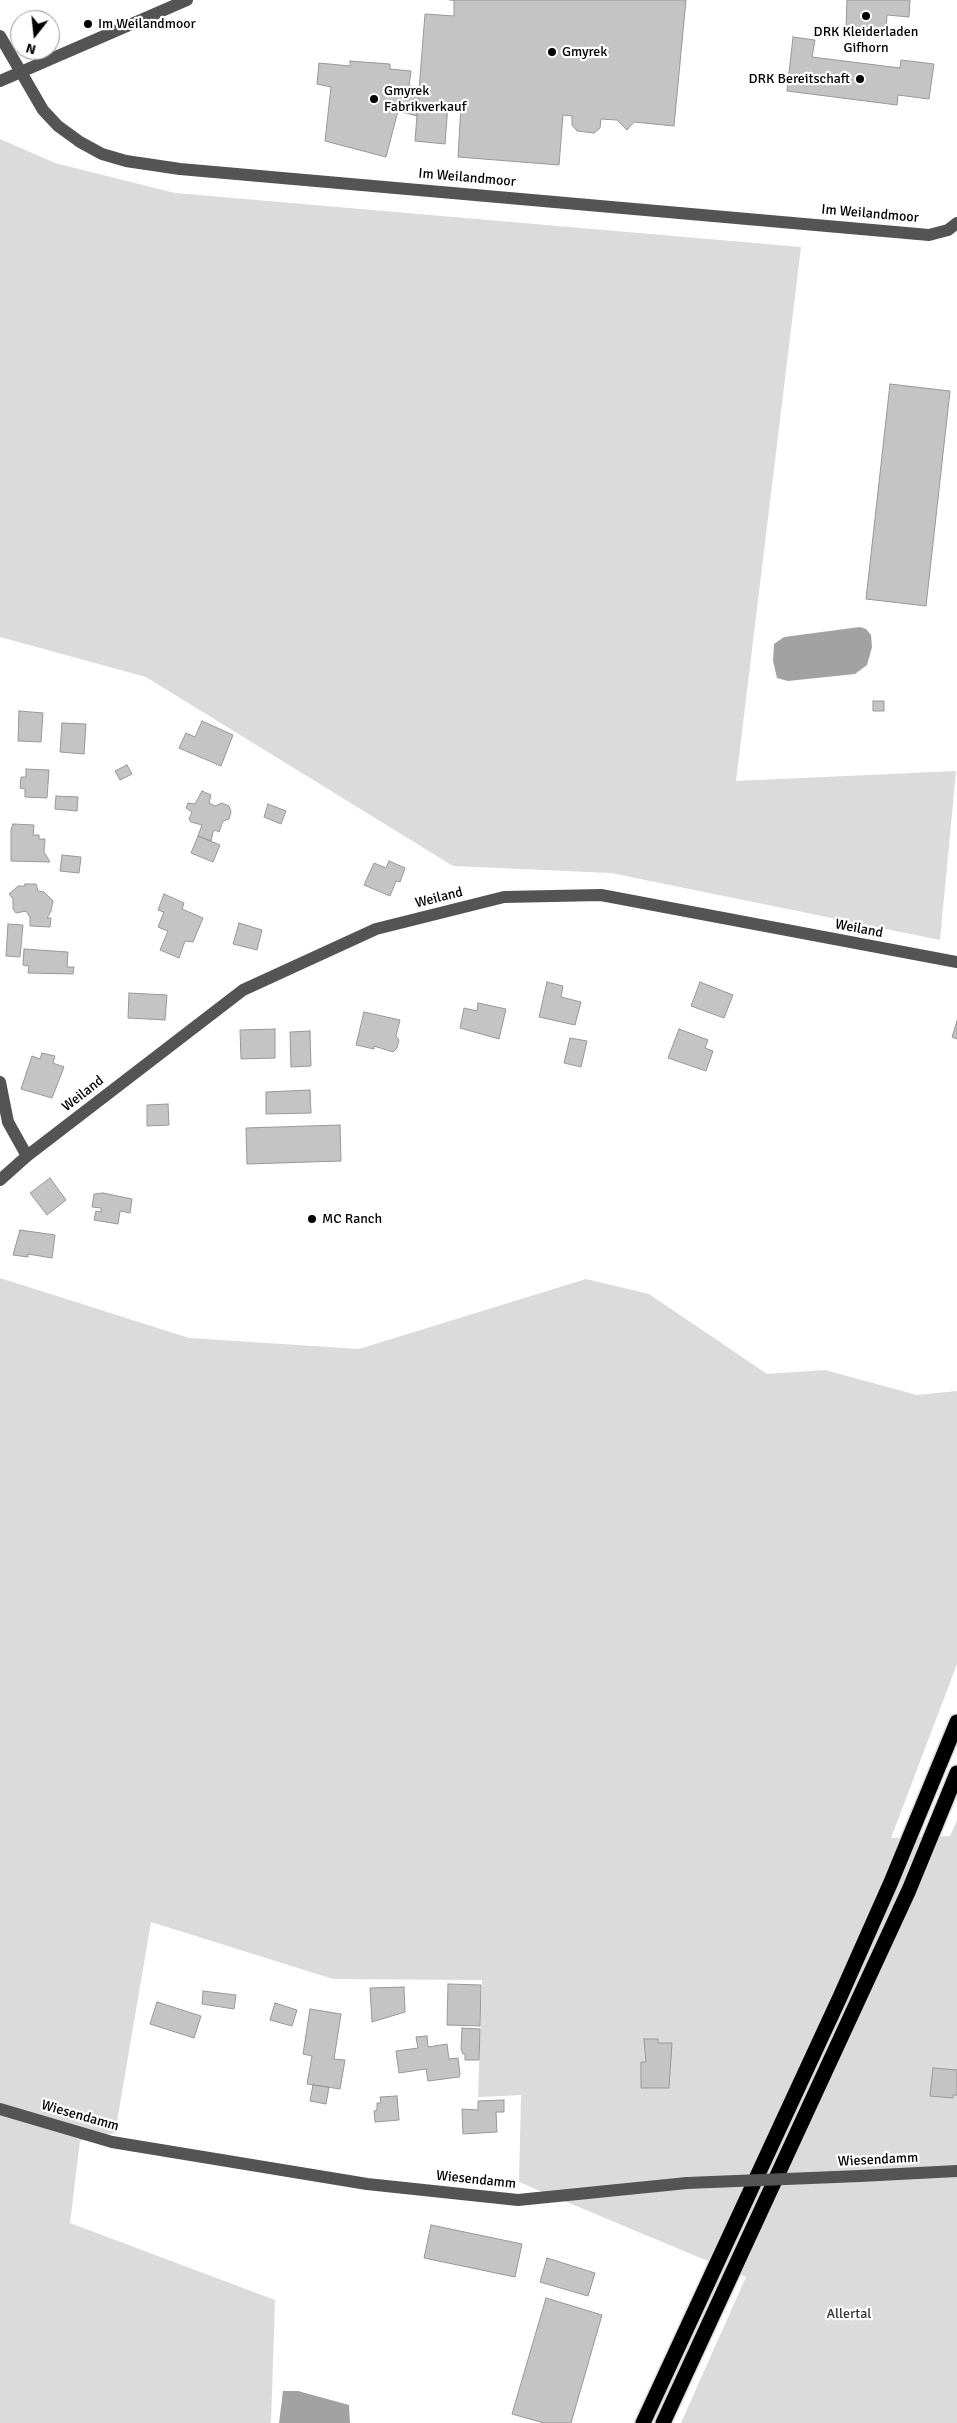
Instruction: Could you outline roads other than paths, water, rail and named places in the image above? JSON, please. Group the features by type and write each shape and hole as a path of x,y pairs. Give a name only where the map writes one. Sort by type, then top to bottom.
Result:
{"highway":[{"path":"643,2423 840,1997 891,1882 957,1722"},
{"path":"663,2423 909,1890 957,1773"}],"street":[{"path":"0,81 187,0"},
{"name":"Im Weilandmoor","path":"0,36 19,72 43,110 58,126 80,142 102,154 126,161 180,169 930,235 948,230 957,223"},
{"name":"Weiland","path":"0,1180 27,1156 243,990 376,929 504,897 601,895 957,962"},
{"path":"0,1082 8,1122 27,1156"},
{"name":"Wiesendamm","path":"0,2110 112,2142 367,2184 518,2200 686,2184 957,2171"}],"place":[{"name":"DRK Kleiderladen Gifhorn","path":"866,16"},
{"name":"Im Weilandmoor","path":"88,24"},
{"name":"Gmyrek","path":"552,52"},
{"name":"DRK Bereitschaft","path":"860,79"},
{"name":"Gmyrek Fabrikverkauf","path":"374,99"},
{"name":"MC Ranch","path":"312,1219"}],"park label":[{"name":"Allertal","path":"849,2314"}]}
